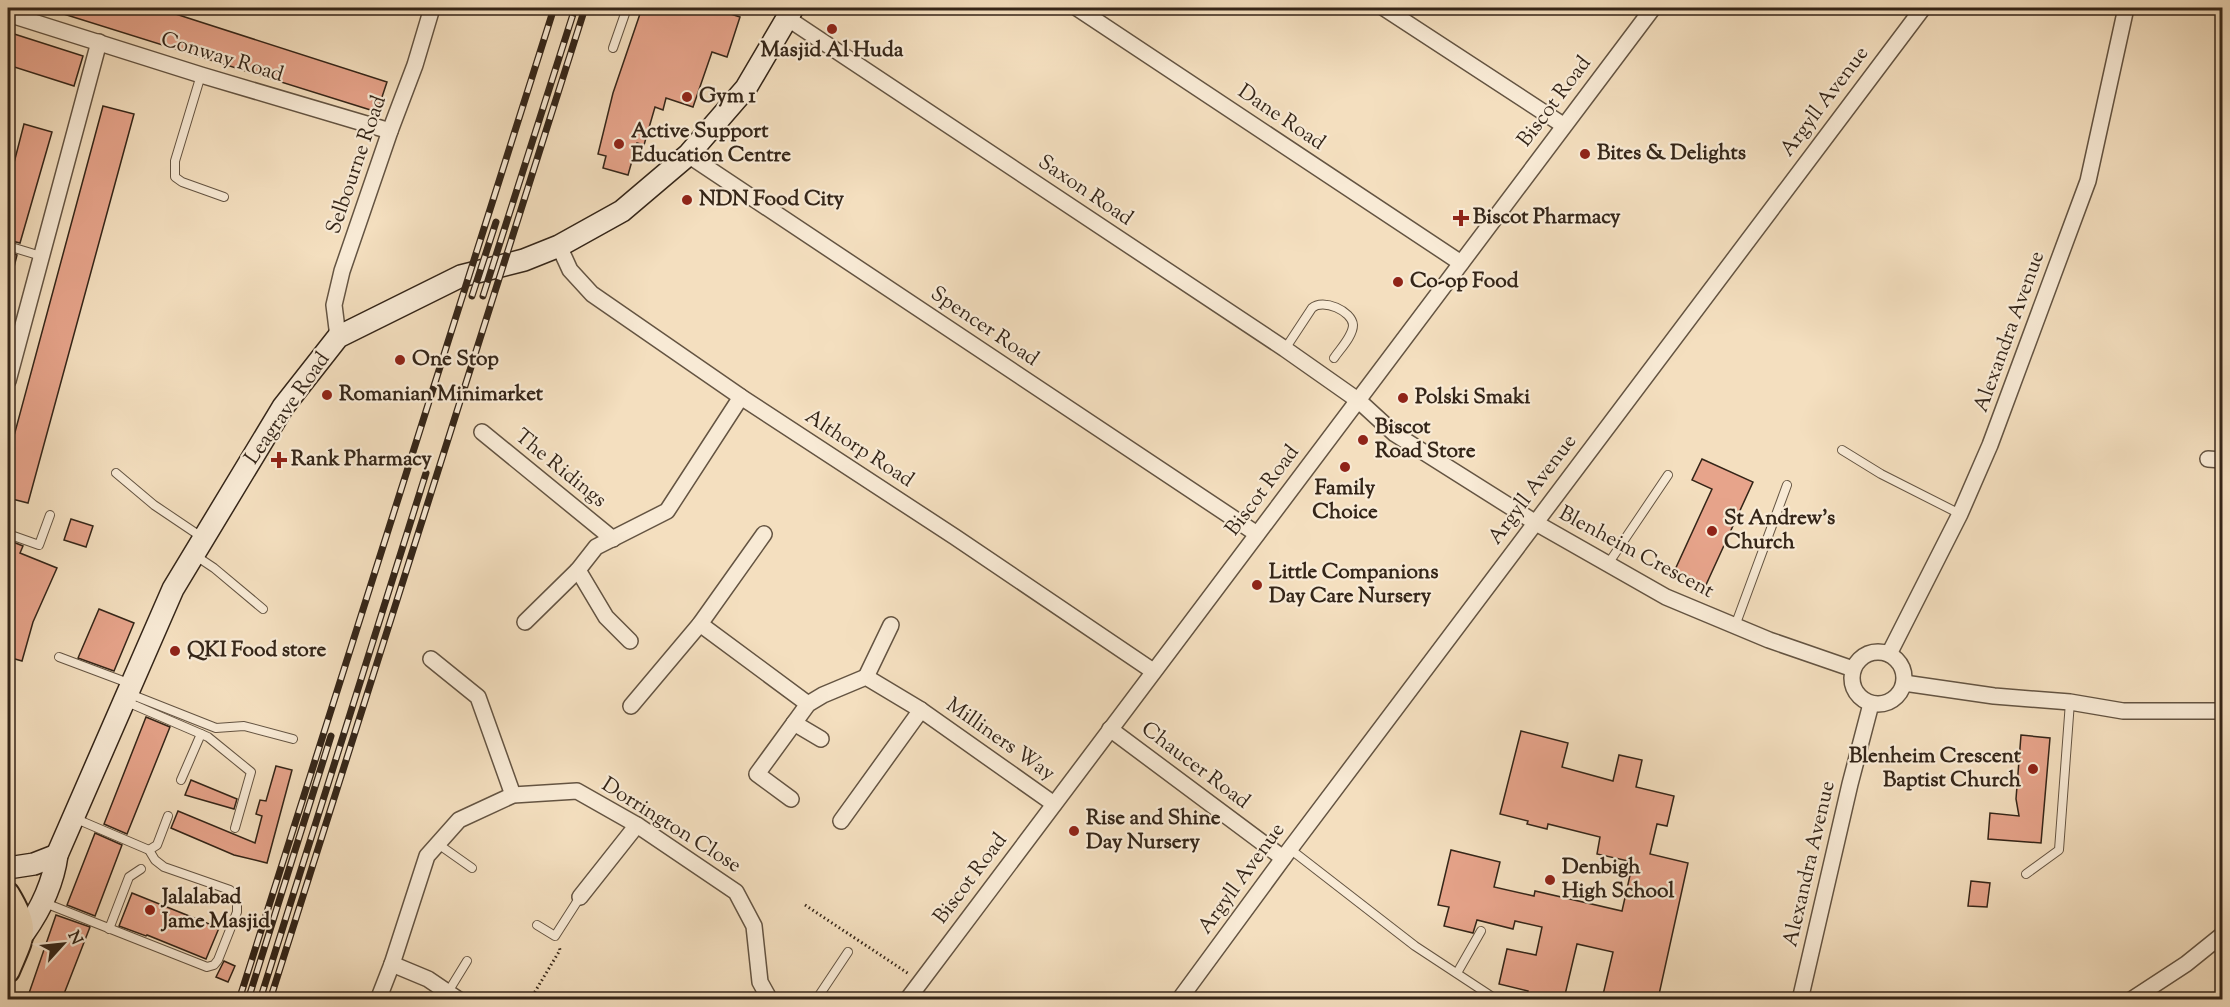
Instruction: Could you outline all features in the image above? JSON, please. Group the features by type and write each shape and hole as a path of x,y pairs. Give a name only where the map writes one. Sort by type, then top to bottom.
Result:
{"main road":[{"name":"Leagrave Road","path":"8,971 24,933 43,902 54,875 57,855 173,589 284,406 338,338 462,276 524,260 559,246 622,211 688,155 746,88 790,13"},
{"path":"8,868 34,864 57,855"},
{"path":"8,894 17,910 24,933"}],"street":[{"name":"Selbourne Road","path":"338,338 334,305 342,271 415,65 432,8"},
{"name":"Dane Road","path":"1077,8 1461,262"},
{"path":"1384,8 1563,125"},
{"name":"Biscot Road","path":"907,999 1653,8"},
{"name":"Argyll Avenue","path":"1179,999 1923,8"},
{"name":"Alexandra Avenue","path":"1889,654 1960,514 1990,445 2088,182 2126,8"},
{"name":"Saxon Road","path":"790,13 1359,400"},
{"name":"Conway Road","path":"8,14 201,75 390,131"},
{"path":"8,381 99,42"},
{"name":"Spencer Road","path":"688,155 1257,534"},
{"name":"Althorp Road","path":"559,246 570,270 591,294 741,397 1154,671"},
{"name":"The Ridings","path":"525,622 578,570 596,547 667,511 741,397"},
{"name":"Blenheim Crescent","path":"1359,400 1395,434 1536,523 1666,597 1735,626 1853,669"},
{"name":"The Ridings","path":"482,432 613,539"},
{"path":"631,706 700,624 764,534"},
{"path":"578,570 606,617 630,641"},
{"path":"700,624 808,704"},
{"path":"791,799 757,774 808,704 823,695 866,677 891,625"},
{"path":"1881,652 1889,654 1901,666 1904,683 1895,698 1888,703 1871,704 1856,694 1852,686 1853,669 1864,656 1881,652"},
{"path":"431,659 478,697 513,795"},
{"name":"Milliners Way","path":"866,677 921,710 1054,804"},
{"path":"1904,683 1994,696 2070,702 2123,711 2223,711"},
{"name":"Alexandra Avenue","path":"1800,999 1847,795 1871,704"},
{"name":"Milliners Way","path":"841,821 921,710"},
{"path":"794,723 820,739"},
{"name":"Chaucer Road","path":"1110,729 1286,854"},
{"name":"Dorrington Close","path":"378,999 392,964 427,856 459,820 513,795 577,791 637,825 736,892 754,926 760,982 767,999"},
{"path":"580,897 637,825"},
{"path":"2131,999 2186,964 2223,935"},
{"path":"392,964 428,979 453,996"}],"lane":[{"path":"613,48 627,8"},
{"path":"201,75 175,161 175,177 182,182 224,196"},
{"path":"8,246 41,256"},
{"path":"1285,349 1312,308 1316,304 1330,304 1351,319 1353,324 1352,332 1334,358"},
{"path":"1842,450 1881,474 1960,514"},
{"path":"116,473 199,546 213,567 262,609"},
{"path":"1608,564 1668,475"},
{"path":"1735,626 1787,485"},
{"path":"8,534 39,545 50,515"},
{"path":"58,657 208,737 251,772 235,828"},
{"path":"129,693 216,728 244,726 293,739"},
{"path":"2026,874 2059,849 2070,702"},
{"path":"181,780 201,734"},
{"path":"149,850 157,845 168,816"},
{"path":"43,902 207,967 214,965 218,960 237,912 237,899 230,890 164,867 151,856 149,850 73,818"},
{"path":"438,844 472,868"},
{"path":"1286,854 1415,946 1491,996 1492,999"},
{"path":"109,929 129,877 141,869"},
{"path":"537,925 555,936 580,897"},
{"path":"1457,973 1481,931"},
{"path":"816,999 848,952"},
{"path":"453,996 467,961"}],"path":[{"path":"805,905 921,981"},
{"path":"530,999 560,950 555,936"}],"building":[{"path":"55,8 157,8 387,82 377,112 54,11"},
{"path":"642,8 712,8 740,17 727,57 712,52 693,107 666,98 663,110 655,107 644,145 637,143 628,175 603,168 606,156 598,154 613,93"},
{"path":"8,32 83,56 74,86 8,65"},
{"path":"103,106 134,114 28,503 8,498 8,458"},
{"path":"24,124 52,132 20,243 8,240 8,186"},
{"path":"8,252 17,255 12,275 8,274"},
{"name":"St Andrew's Church","path":"1702,459 1753,482 1705,587 1674,572 1712,489 1692,480"},
{"path":"71,519 93,526 86,547 64,540"},
{"path":"8,540 23,546 20,553 57,568 33,622 22,661 8,657"},
{"path":"99,609 134,623 114,671 78,658"},
{"path":"146,717 170,727 127,834 104,824"},
{"path":"1521,731 1568,743 1562,767 1613,781 1619,755 1642,760 1636,787 1674,796 1667,826 1657,824 1650,854 1688,863 1658,999 1602,999 1613,952 1577,944 1564,999 1526,999 1528,991 1499,984 1507,949 1536,955 1542,927 1515,921 1513,929 1477,920 1473,933 1444,926 1449,907 1438,905 1451,850 1500,862 1494,887 1534,896 1535,891 1622,911 1633,862 1597,854 1600,837 1548,824 1547,829 1527,824 1528,821 1500,814"},
{"name":"Blenheim Crescent Baptist Church","path":"2021,735 2050,738 2041,843 1988,839 1990,813 2019,816 2016,799"},
{"path":"276,766 292,770 267,863 234,855 171,828 178,811 255,843 262,816 256,814 260,800 266,801"},
{"path":"191,780 237,799 234,809 185,795"},
{"path":"95,833 122,845 95,916 67,905"},
{"path":"1971,881 1990,883 1987,907 1968,906"},
{"name":"Jalalabad Jame Masjid","path":"132,893 219,928 206,959 119,926"},
{"path":"56,915 90,927 62,999 27,999"},
{"path":"224,961 235,966 228,982 216,977"}],"railway":[{"path":"239,1000 554,8"},
{"path":"483,296 575,8"},
{"path":"270,1000 585,8"},
{"path":"472,296 496,222"},
{"path":"260,1000 426,473"},
{"path":"248,1000 331,736"}],"place":[{"name":"Masjid Al Huda","path":"832,29"},
{"name":"Gym 1","path":"687,97"},
{"name":"Active Support Education Centre","path":"619,144"},
{"name":"Bites & Delights","path":"1585,154"},
{"name":"NDN Food City","path":"687,200"},
{"name":"Biscot Pharmacy","path":"1461,218"},
{"name":"Co-op Food","path":"1398,282"},
{"name":"One Stop","path":"400,360"},
{"name":"Romanian Minimarket","path":"327,395"},
{"name":"Polski Smaki","path":"1403,398"},
{"name":"Biscot Road Store","path":"1363,440"},
{"name":"Rank Pharmacy","path":"279,460"},
{"name":"Family Choice","path":"1345,467"},
{"name":"St Andrew's Church","path":"1712,531"},
{"name":"Little Companions Day Care Nursery","path":"1257,585"},
{"name":"QKI Food store","path":"175,651"},
{"name":"Blenheim Crescent Baptist Church","path":"2033,769"},
{"name":"Rise and Shine Day Nursery","path":"1074,831"},
{"name":"Denbigh High School","path":"1550,880"},
{"name":"Jalalabad Jame Masjid","path":"150,910"}]}
